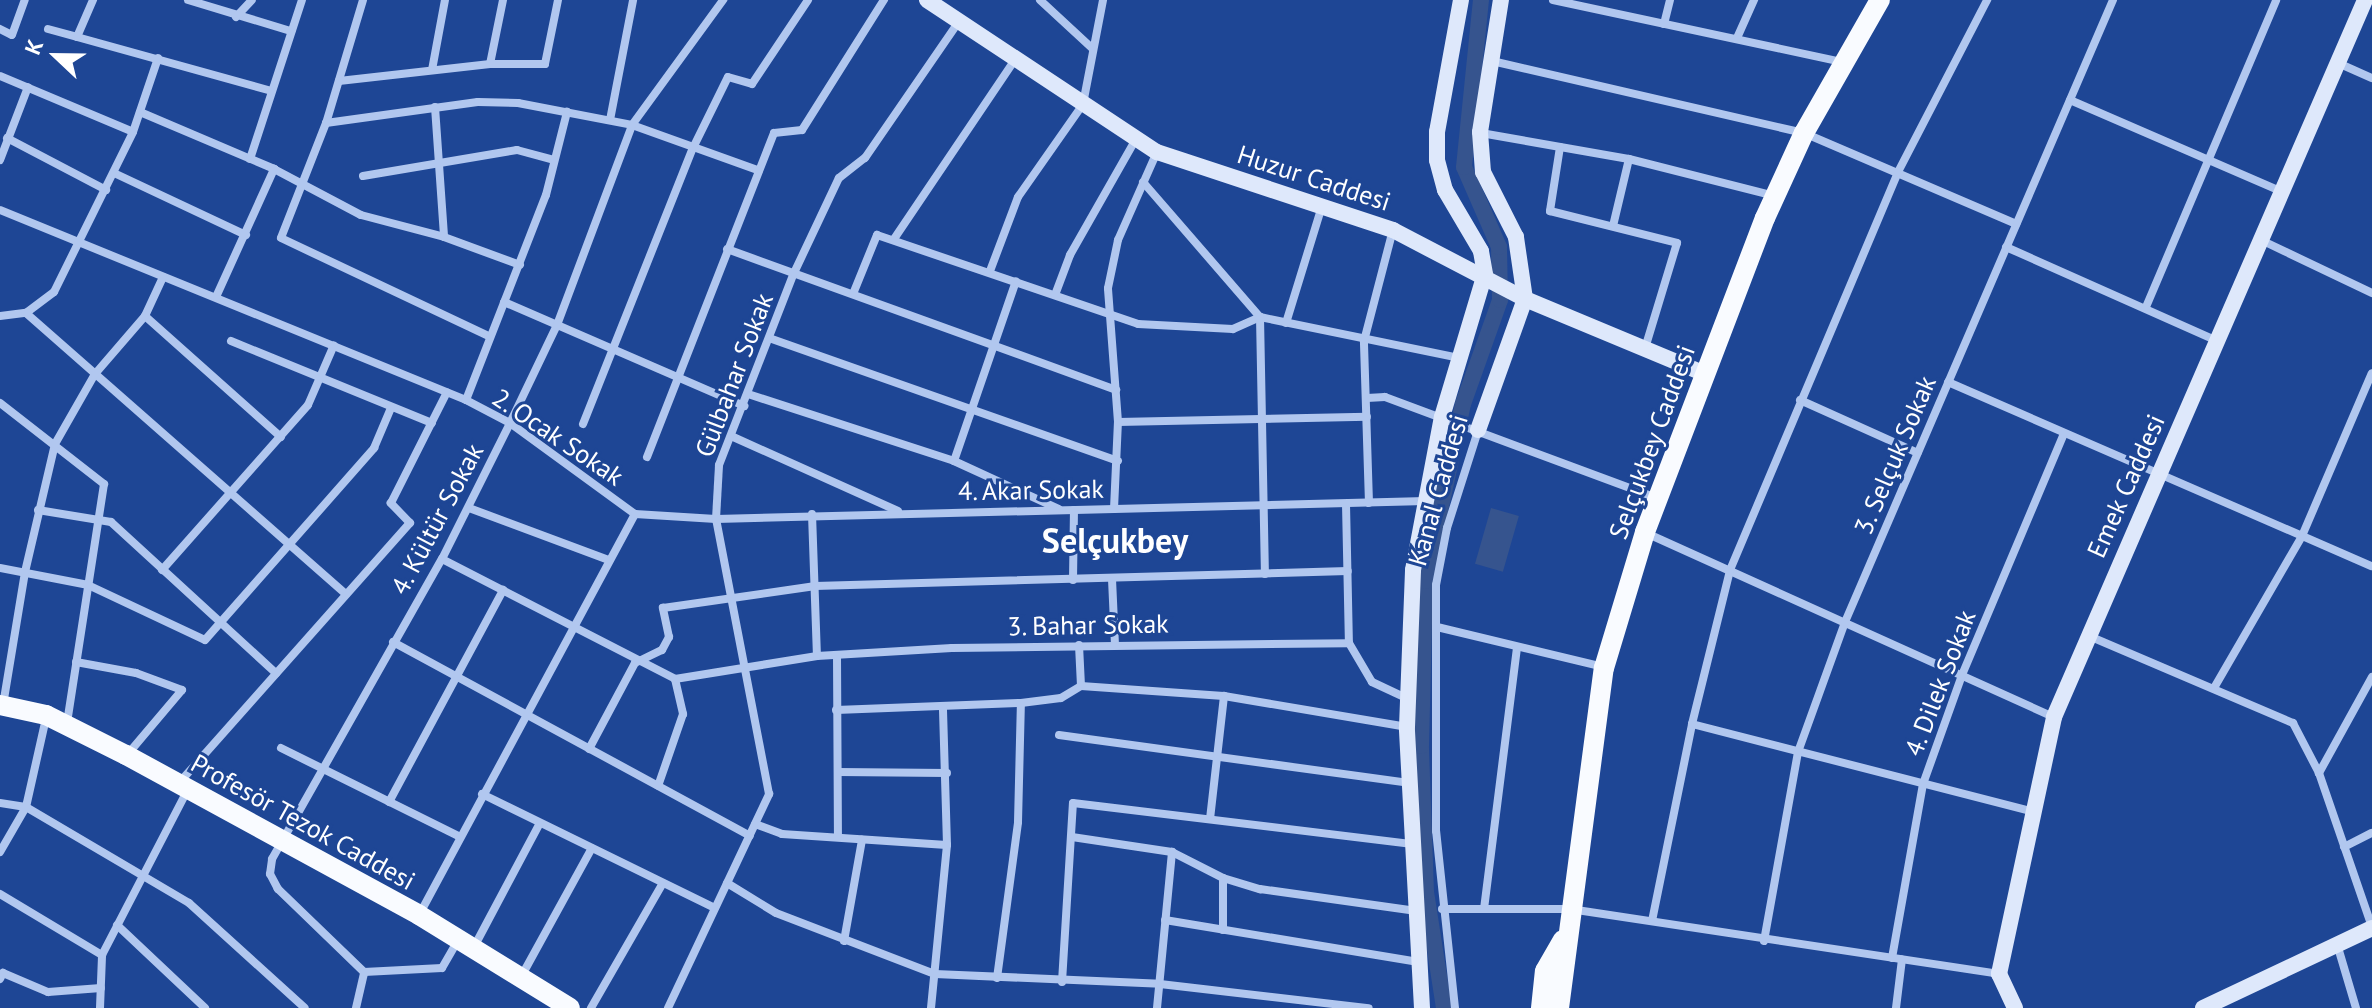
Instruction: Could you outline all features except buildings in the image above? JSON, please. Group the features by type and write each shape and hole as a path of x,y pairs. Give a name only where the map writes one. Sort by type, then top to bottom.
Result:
{"main road":[{"name":"Selçukbey Caddesi","path":"1559,1008 1604,668 1645,532 1703,373 1775,196 1804,133 1880,0"},
{"name":"Profesör Tezok Caddesi","path":"1,706 46,715 126,755 419,915 570,1008"},
{"name":"Selçukbey Caddesi","path":"1541,1008 1545,971 1567,933"}],"street":[{"path":"0,29 12,35 25,0"},
{"path":"77,37 93,0"},
{"path":"188,0 236,17 291,31"},
{"path":"236,17 252,0"},
{"path":"250,159 302,0"},
{"path":"351,0 362,2 339,81 281,238 490,337"},
{"path":"432,70 445,0"},
{"path":"490,64 503,0"},
{"path":"339,81 490,64 545,64 558,0"},
{"path":"610,120 633,0"},
{"name":"4. Kültür Sokak","path":"364,972 278,889 270,874 281,839 469,508 557,325 632,125 723,0"},
{"path":"583,424 693,148 728,77 752,84 808,0"},
{"path":"647,457 774,133 802,130 884,0"},
{"name":"Huzur Caddesi","path":"927,0 1157,152 1393,230 1485,274 1519,295 1703,373"},
{"path":"1040,0 1093,49"},
{"path":"990,271 1018,197 1083,104 1103,0"},
{"path":"1461,0 1437,132 1437,160 1445,190 1481,251 1485,274"},
{"name":"Kanal Caddesi","path":"1455,1008 1442,909 1433,746 1436,585 1447,528 1519,295 1516,237 1483,172 1480,132 1489,60 1501,0"},
{"path":"1554,0 1843,62"},
{"path":"1664,24 1670,0"},
{"path":"1737,38 1754,0"},
{"path":"1652,921 1692,724 1730,570 1898,172 1987,0"},
{"name":"3. Selçuk Sokak","path":"1764,941 1798,752 1845,622 2113,0"},
{"path":"2146,307 2206,159 2276,0"},
{"name":"Emek Caddesi","path":"1999,974 2054,717 2365,0"},
{"name":"Gülbahar Sokak","path":"668,1008 769,794 716,519 719,465 794,273 839,178 865,158 959,21"},
{"path":"48,29 272,91"},
{"path":"0,316 26,313 54,292 133,132 158,58"},
{"path":"894,239 1016,58"},
{"path":"1489,60 1804,133 2016,224"},
{"path":"2338,63 2372,78"},
{"path":"0,76 133,132"},
{"path":"0,160 2,148 28,87"},
{"path":"2070,100 2283,192"},
{"path":"326,123 435,107 518,103 632,125 758,170"},
{"path":"435,107 444,237"},
{"path":"140,112 274,169 361,215 444,237 520,265"},
{"path":"466,400 520,265 567,112"},
{"path":"1480,132 1629,159 1775,196"},
{"path":"7,138 106,190"},
{"path":"1055,295 1070,255 1136,139"},
{"path":"1560,147 1550,211 1677,243 1645,348"},
{"path":"363,176 517,150 554,160"},
{"path":"1114,509 1118,422 1108,288 1118,240 1157,152"},
{"path":"1613,226 1629,159"},
{"path":"216,297 274,169"},
{"path":"114,173 246,235"},
{"path":"1143,182 1260,317 1364,341 1460,358"},
{"path":"1286,323 1322,206"},
{"name":"2. Ocak Sokak","path":"0,210 466,400 510,423 635,514 524,713 419,915"},
{"path":"1369,503 1364,341 1393,230"},
{"path":"853,294 877,235 1138,324 1183,330 1233,329 1260,317"},
{"path":"2263,241 2372,293"},
{"path":"2006,247 2217,341"},
{"path":"727,249 1116,390"},
{"name":"Kanal Caddesi","path":"1422,1008 1407,727 1413,570 1442,417 1485,274"},
{"path":"1,706 25,572 55,444 95,374 145,316 163,277"},
{"path":"954,461 1016,281"},
{"path":"504,302 744,406"},
{"path":"26,313 346,594"},
{"path":"145,316 281,437"},
{"path":"1260,317 1265,574"},
{"path":"769,338 1118,461"},
{"path":"231,341 432,423"},
{"path":"162,570 308,405 334,345"},
{"path":"2214,688 2302,536 2372,373"},
{"path":"1948,382 2157,476 2372,566"},
{"path":"100,1008 102,955 184,786 276,673 410,523 391,503 447,392"},
{"path":"748,394 954,461 1061,510"},
{"path":"1367,398 1385,397 1657,498"},
{"path":"1800,400 1918,453"},
{"path":"0,403 104,484 67,724"},
{"path":"0,568 88,585 205,640 374,448 391,408"},
{"path":"1118,422 1367,417"},
{"name":"4. Dilek Sokak","path":"1892,958 1923,784 1962,675 2064,434"},
{"path":"731,436 902,513"},
{"name":"4. Akar Sokak","path":"635,514 716,519 812,514 1427,501"},
{"path":"1346,504 1349,643 1372,682 1407,698"},
{"path":"469,508 609,560"},
{"path":"38,510 111,522 276,673"},
{"path":"1073,580 1074,510"},
{"path":"812,514 817,656"},
{"path":"1645,532 2054,717"},
{"path":"442,559 635,663 675,679 684,699 683,714 658,786"},
{"path":"589,749 635,663 662,650 669,637 663,608 730,595 815,586 1348,571"},
{"path":"1112,579 1115,644"},
{"path":"389,802 503,590"},
{"path":"1437,627 1604,668"},
{"path":"2087,635 2293,723 2319,773 2372,928 2235,1001 2203,1008"},
{"path":"393,642 750,836"},
{"name":"3. Bahar Sokak","path":"675,679 817,656 1115,644 1349,643"},
{"path":"1079,645 1081,686"},
{"path":"1484,909 1517,647"},
{"path":"837,656 838,837"},
{"path":"76,662 136,673 182,690 126,755"},
{"path":"2319,773 2372,677"},
{"path":"836,710 1021,703 1061,698 1081,686 1224,696 1407,727"},
{"path":"1210,819 1224,696"},
{"path":"997,978 1018,822 1021,703"},
{"path":"931,1008 947,845 943,707"},
{"path":"0,852 26,807 46,715"},
{"path":"1692,724 2034,812"},
{"path":"1059,735 1409,783"},
{"path":"281,748 460,837"},
{"path":"838,772 947,773"},
{"path":"482,794 715,908"},
{"path":"0,803 26,807 143,873 189,903 305,1008"},
{"path":"1062,982 1073,803 1411,844"},
{"path":"356,1008 364,972 442,968 466,944 540,823"},
{"path":"755,824 782,834 947,845"},
{"path":"2344,847 2372,833"},
{"path":"1072,837 1172,852 1223,878 1260,889 1416,911"},
{"path":"844,941 862,840"},
{"path":"521,977 592,848"},
{"path":"1157,1008 1172,852"},
{"path":"1223,878 1223,930"},
{"path":"591,1008 663,883"},
{"path":"727,883 776,913 935,974 1160,984 1369,1008"},
{"path":"0,894 102,955"},
{"path":"1442,909 1570,909 1764,941 1999,974 2015,1008"},
{"path":"1165,920 1419,962"},
{"path":"117,925 205,1008"},
{"path":"2337,944 2356,1008"},
{"path":"1896,1008 1902,959"},
{"path":"0,979 3,973 48,992 101,988"}],"water":[{"path":"1491,508 1519,516 1503,572 1475,564"}],"waterway":[{"path":"1444,1008 1426,892 1421,746 1425,581 1463,404 1500,300 1499,247 1464,167 1481,0"}],"district":[{"name":"Selçukbey","path":"1115,541"}]}
